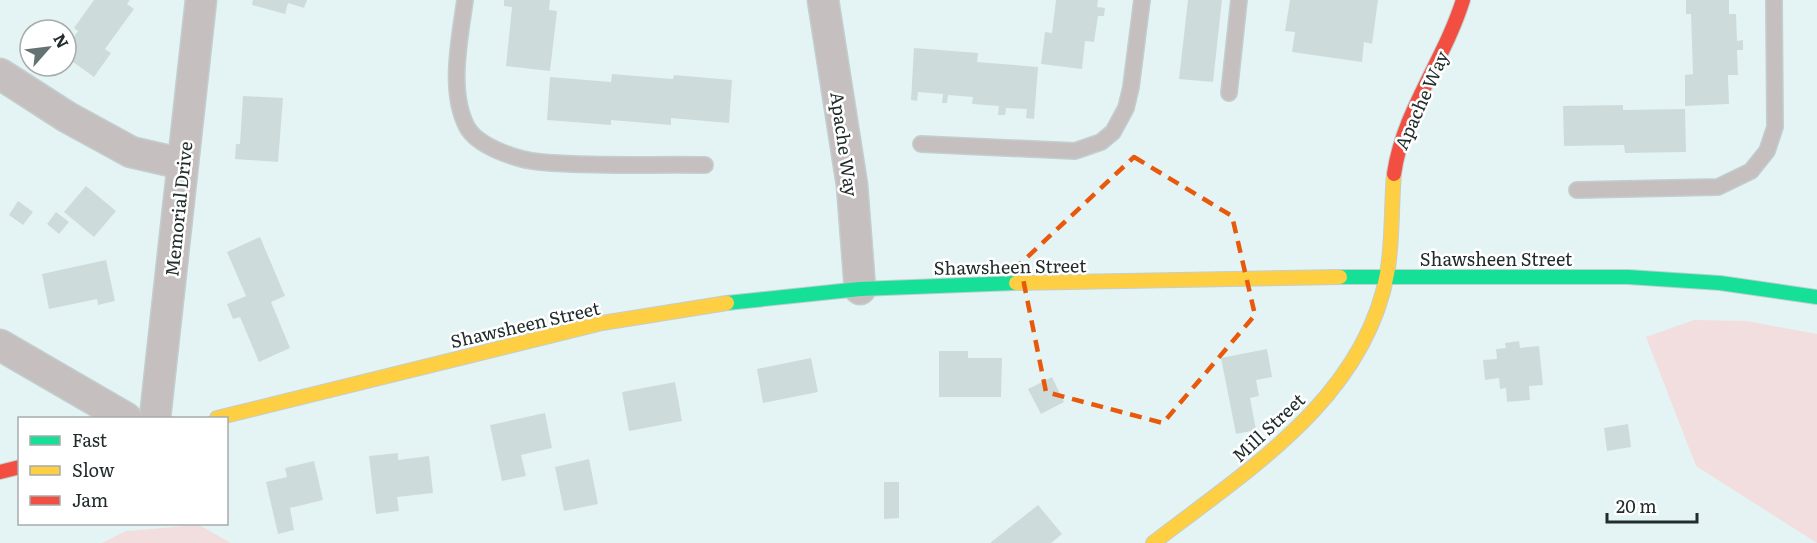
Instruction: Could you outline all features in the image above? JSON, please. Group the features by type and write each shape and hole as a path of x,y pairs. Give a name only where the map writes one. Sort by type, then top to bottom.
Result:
{"main road":[{"name":"Apache Way","path":"1387,276 1395,165 1401,139 1435,69 1463,0"},
{"name":"Shawsheen Street","path":"221,417 602,323 700,307 860,289 969,284 1387,276 1628,277 1720,283 1817,297"},
{"name":"Mill Street","path":"1153,543 1270,454 1303,423 1357,356 1367,338 1387,276"},
{"path":"0,472 18,468"}],"street":[{"name":"Memorial Drive","path":"155,417 201,0"},
{"name":"Apache Way","path":"823,0 852,185 860,289"},
{"path":"0,74 67,117 131,152 183,164"},
{"path":"0,345 124,417"}],"lane":[{"path":"465,0 459,64 460,104 469,130 488,147 537,162 705,165"},
{"path":"921,144 1075,151 1101,142 1113,132 1126,108 1131,87 1142,0"},
{"path":"1229,93 1239,0"},
{"path":"1577,190 1718,187 1751,171 1767,151 1775,127 1774,0"}],"highlighted area":[{"path":"1134,157 1232,216 1255,315 1163,423 1046,392 1020,264"}],"shaded area":[{"path":"1694,320 1747,321 1817,334 1817,543 1696,466 1646,337"},
{"path":"199,525 231,543 102,543 126,531"}],"building":[{"path":"94,0 130,0 127,4 134,9 105,49 111,53 94,77 78,66 78,22"},
{"path":"253,0 307,0 304,8 288,3 285,14 252,5"},
{"path":"504,0 550,0 549,10 557,11 550,71 506,66 512,7 504,6"},
{"path":"1056,0 1098,0 1097,7 1105,8 1104,16 1098,16 1094,42 1085,41 1082,69 1041,64 1045,32 1052,33"},
{"path":"1188,0 1222,0 1213,82 1179,79"},
{"path":"1290,0 1378,0 1372,44 1364,42 1362,62 1292,52 1295,32 1285,31"},
{"path":"1686,0 1729,0 1729,14 1736,14 1737,41 1743,40 1743,50 1737,50 1738,75 1728,75 1729,104 1685,106 1685,75 1693,74 1691,14 1686,14"},
{"path":"914,48 978,53 977,62 1038,67 1034,119 1026,118 1027,109 1006,108 1005,115 998,115 999,106 972,104 973,97 948,95 947,103 942,103 943,94 918,92 917,101 911,100"},
{"path":"612,74 673,79 674,75 732,80 729,123 671,118 671,125 611,120 611,125 547,120 550,77 611,82"},
{"path":"243,96 283,98 278,162 235,159 236,144 240,144"},
{"path":"1623,105 1623,110 1685,109 1686,152 1625,153 1624,145 1564,146 1563,106"},
{"path":"86,186 116,211 94,237 64,212"},
{"path":"18,201 33,212 23,225 9,215"},
{"path":"56,212 69,222 59,234 47,224"},
{"path":"260,237 285,296 271,302 290,348 259,362 240,317 233,319 227,304 246,296 227,252"},
{"path":"106,260 115,301 98,305 97,299 49,309 42,274"},
{"path":"1519,341 1520,348 1539,346 1543,385 1529,386 1530,400 1507,402 1506,388 1500,389 1499,378 1485,380 1483,360 1497,359 1496,349 1506,348 1505,343"},
{"path":"1267,349 1272,377 1256,380 1259,396 1250,398 1256,430 1236,434 1221,358"},
{"path":"939,351 968,351 968,358 1002,358 1001,397 939,397"},
{"path":"811,358 818,392 763,403 757,369"},
{"path":"1052,377 1064,402 1041,414 1028,389"},
{"path":"675,382 682,421 629,431 622,392"},
{"path":"545,413 552,448 521,455 526,476 502,481 490,425"},
{"path":"1628,424 1631,447 1607,451 1604,428"},
{"path":"398,453 398,460 429,456 433,493 397,497 399,511 376,514 369,456"},
{"path":"589,459 598,504 564,511 555,467"},
{"path":"314,461 323,500 290,508 294,530 278,534 266,482 287,477 285,468"},
{"path":"884,482 899,482 899,518 884,519"},
{"path":"1038,505 1062,534 1051,543 990,543"}],"traffic: fast":[{"path":"1340,277 1628,277 1720,283 1817,297"},
{"path":"727,303 860,289 1016,283"}],"traffic: slow":[{"path":"1153,543 1226,488 1296,428 1327,395 1354,359 1374,318 1387,274 1394,174"},
{"path":"1016,283 1340,277"},
{"path":"221,417 602,323 727,303"}],"traffic: jam":[{"path":"1394,174 1406,129 1463,0"},
{"path":"0,472 18,468"}]}
